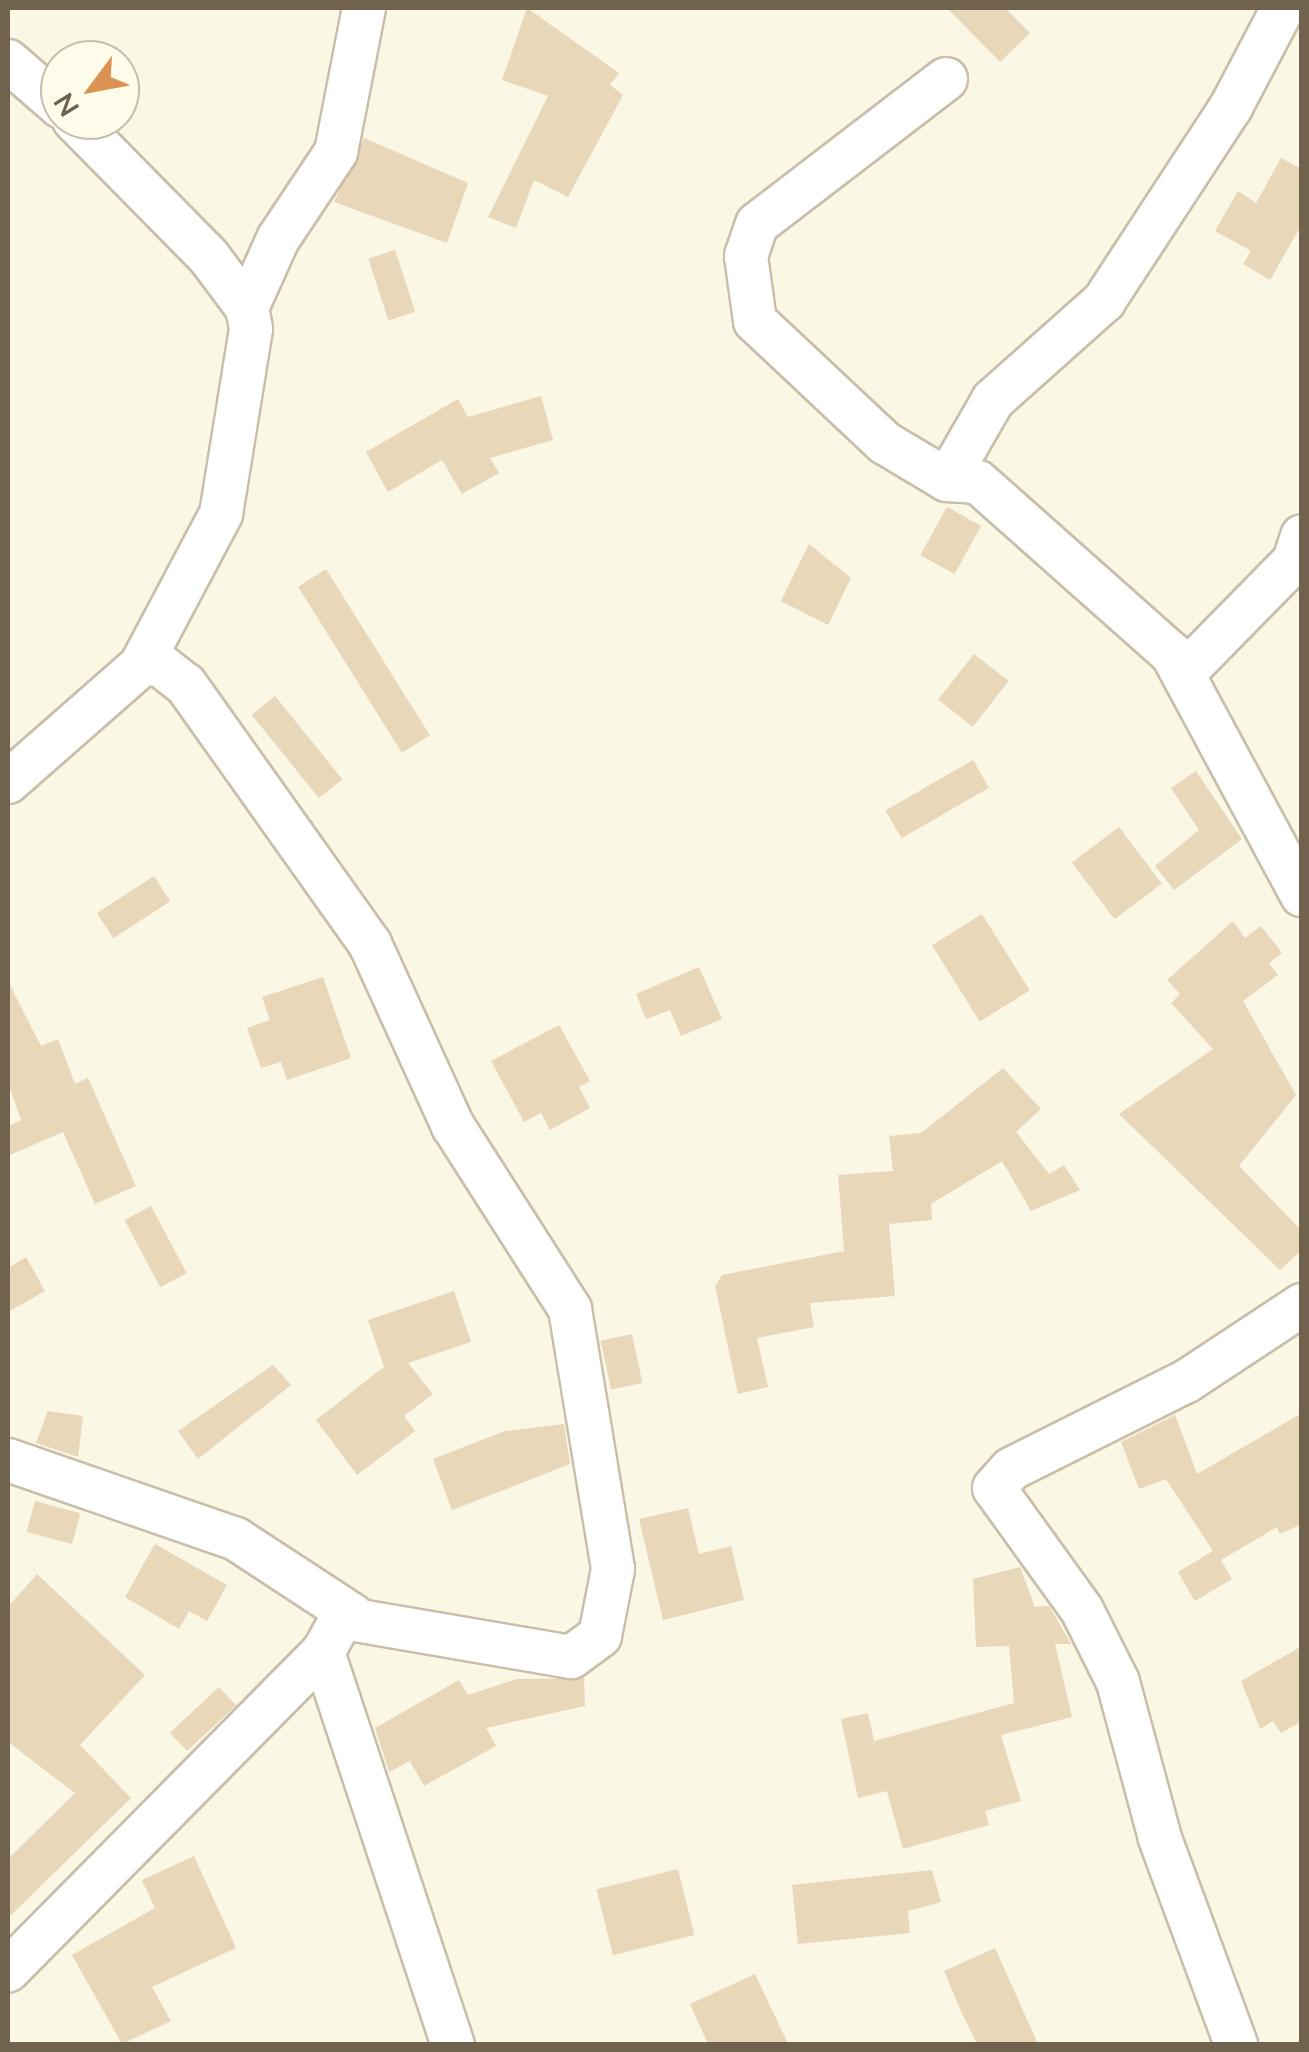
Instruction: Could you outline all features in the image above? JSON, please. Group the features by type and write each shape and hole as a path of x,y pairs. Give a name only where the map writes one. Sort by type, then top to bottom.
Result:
{"street":[{"path":"8,782 142,665 221,514 237,449 247,308 278,239 336,152 364,8"},
{"path":"948,480 993,400 1104,300 1231,107 1283,8"},
{"path":"8,61 40,89"},
{"path":"946,80 757,224 746,256 755,321 773,346 885,443 948,480 978,482 1185,672 1302,896"},
{"path":"92,140 247,308"},
{"path":"1185,672 1294,561 1302,536"},
{"path":"8,1460 236,1539 352,1615 547,1657 571,1656 600,1636 613,1569 579,1335 453,1126 370,944 186,685 159,664 142,665"},
{"path":"1236,2044 1160,1838 1118,1682 1082,1610 994,1488 1011,1470 1187,1382 1302,1305"},
{"path":"8,1970 323,1652 352,1615"},
{"path":"323,1652 452,2044"}],"building":[{"path":"527,8 619,73 610,85 623,95 568,197 534,180 516,228 488,217 548,96 502,80"},
{"path":"947,8 1005,8 1030,33 1000,62"},
{"path":"364,138 468,183 447,243 334,202"},
{"path":"1281,158 1302,169 1302,224 1270,280 1243,264 1251,251 1215,231 1238,191 1256,203"},
{"path":"395,250 415,312 388,320 368,259"},
{"path":"541,396 553,440 490,458 499,473 462,494 442,460 388,492 366,452 458,399 468,417"},
{"path":"947,507 981,526 954,574 920,555"},
{"path":"809,544 851,578 828,625 781,601"},
{"path":"326,569 430,735 402,753 298,586"},
{"path":"974,654 1009,681 973,727 938,700"},
{"path":"275,696 342,779 319,798 252,715"},
{"path":"973,760 989,788 902,838 886,810"},
{"path":"1196,771 1242,839 1174,890 1155,866 1199,830 1171,788"},
{"path":"1119,827 1162,884 1115,919 1072,863"},
{"path":"154,876 170,901 113,938 97,913"},
{"path":"982,914 1030,990 980,1022 932,945"},
{"path":"1233,921 1245,938 1261,926 1282,953 1269,963 1278,975 1243,1001 1296,1095 1239,1166 1302,1231 1302,1250 1280,1270 1119,1114 1213,1049 1171,1003 1180,994 1167,980"},
{"path":"699,967 722,1019 681,1036 670,1010 646,1019 636,994"},
{"path":"323,977 351,1058 287,1080 281,1062 261,1068 247,1028 270,1020 262,997"},
{"path":"8,981 41,1046 58,1039 75,1084 88,1078 136,1186 95,1204 63,1132 8,1156 8,1126 21,1120 8,1083"},
{"path":"559,1025 590,1081 579,1087 590,1108 550,1130 541,1113 524,1122 491,1061"},
{"path":"1003,1068 1041,1109 1016,1132 1049,1174 1064,1165 1080,1190 1031,1211 1002,1161 931,1204 932,1220 889,1224 895,1296 810,1303 814,1327 757,1338 768,1387 738,1394 715,1286 722,1275 844,1251 838,1175 893,1171 889,1136 921,1133"},
{"path":"151,1206 187,1273 160,1287 125,1220"},
{"path":"26,1257 45,1291 8,1312 8,1268"},
{"path":"454,1291 471,1342 408,1363 433,1394 404,1416 415,1431 357,1475 316,1420 384,1367 368,1320"},
{"path":"632,1334 642,1383 611,1390 601,1341"},
{"path":"273,1365 291,1385 198,1459 178,1431"},
{"path":"48,1411 83,1416 78,1457 36,1443"},
{"path":"1302,1413 1302,1524 1280,1534 1277,1527 1221,1560 1232,1579 1195,1601 1178,1572 1213,1551 1166,1479 1139,1489 1121,1442 1175,1415 1197,1474"},
{"path":"564,1424 570,1464 452,1510 433,1459 505,1431"},
{"path":"35,1501 80,1513 72,1544 27,1532"},
{"path":"688,1508 699,1554 731,1546 744,1600 663,1620 639,1519"},
{"path":"155,1544 227,1585 207,1621 189,1611 179,1629 125,1597"},
{"path":"1020,1567 1035,1607 1049,1606 1071,1644 1055,1644 1072,1717 1001,1735 1021,1801 985,1811 989,1825 903,1849 887,1791 858,1798 841,1719 868,1713 874,1741 1014,1703 1009,1646 976,1647 973,1579"},
{"path":"37,1574 145,1675 80,1745 131,1798 8,1918 8,1859 75,1793 8,1742 8,1607"},
{"path":"1302,1646 1302,1721 1281,1733 1273,1721 1260,1729 1241,1681"},
{"path":"584,1678 585,1706 486,1728 496,1746 424,1786 410,1761 389,1772 375,1728 459,1680 468,1695 517,1679"},
{"path":"219,1687 236,1705 187,1751 170,1733"},
{"path":"194,1856 236,1948 152,1987 171,2021 122,2044 72,1955 155,1908 142,1880"},
{"path":"678,1869 694,1935 613,1955 596,1889"},
{"path":"932,1870 941,1902 908,1911 910,1933 798,1944 792,1885"},
{"path":"995,1948 1038,2044 977,2044 960,2009 944,1971"},
{"path":"755,1974 788,2044 708,2044 690,2004"}]}
